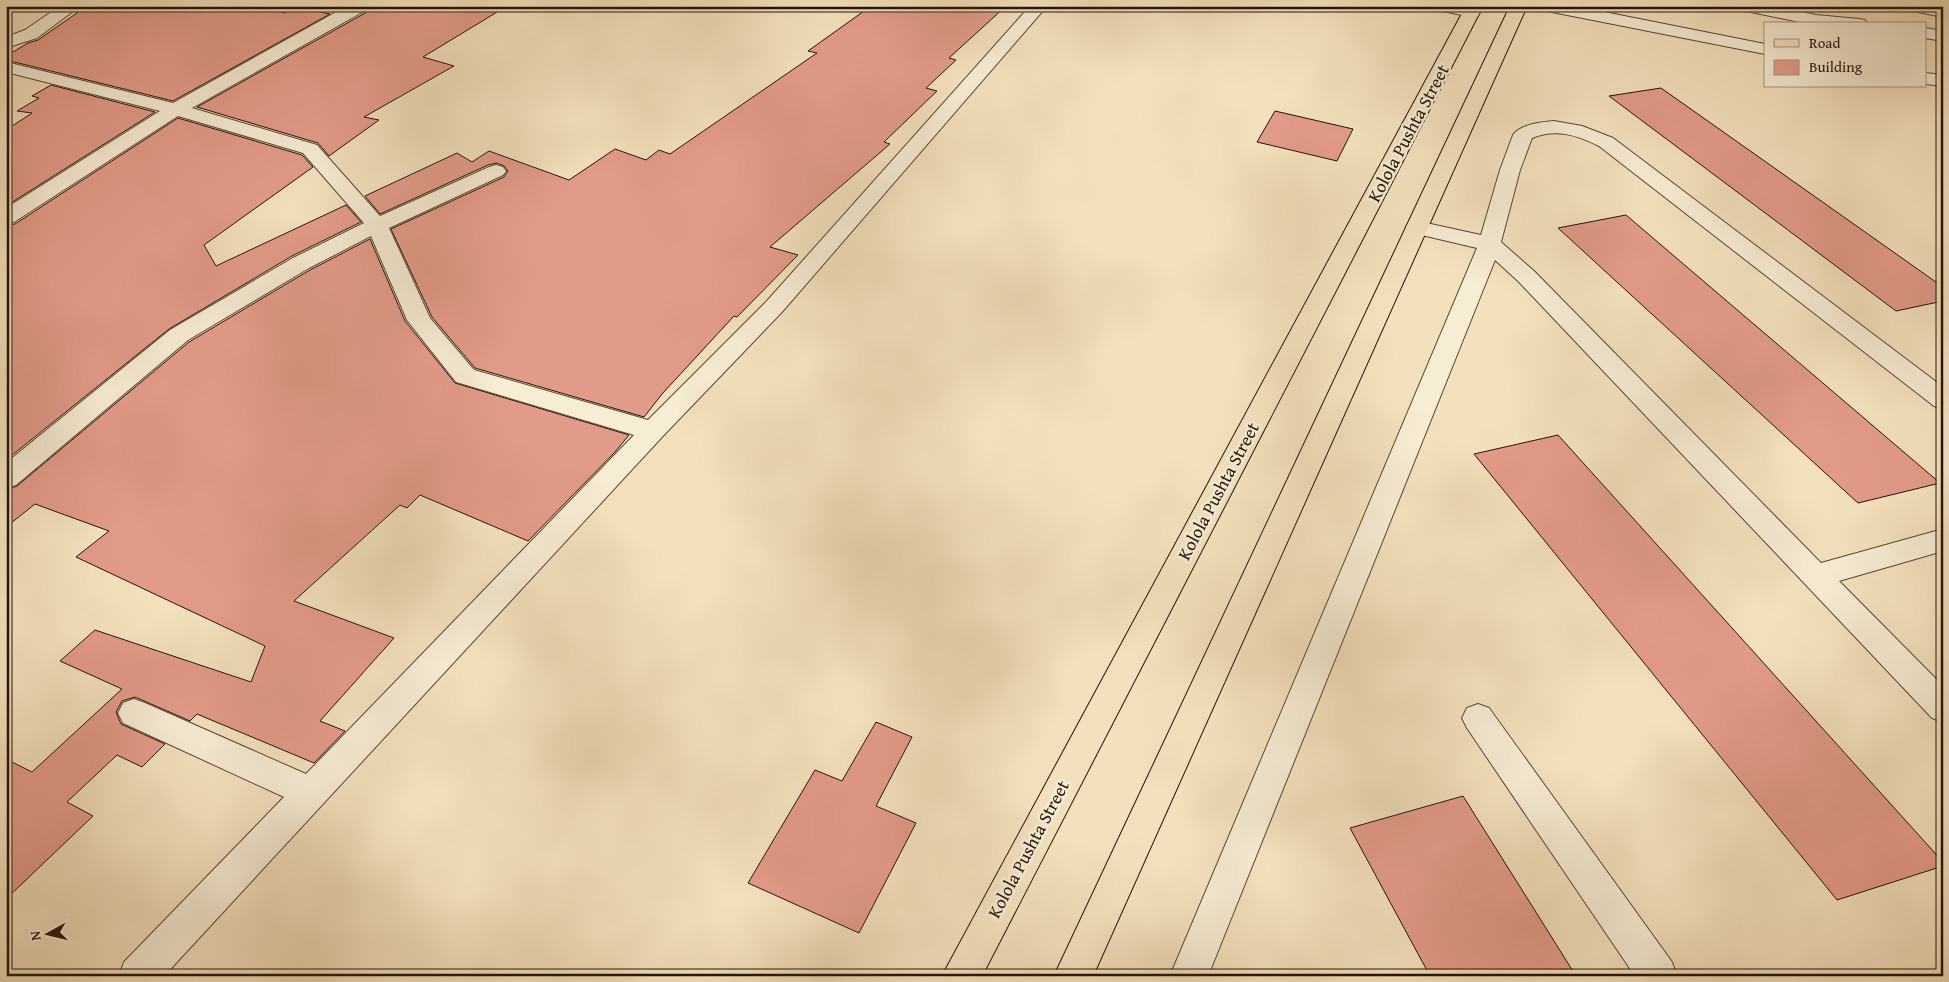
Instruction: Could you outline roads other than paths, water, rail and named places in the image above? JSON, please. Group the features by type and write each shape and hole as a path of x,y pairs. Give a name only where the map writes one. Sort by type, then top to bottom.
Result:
{"main road":[{"path":"1073,976 1519,6"},
{"name":"Kolola Pushta Street","path":"961,976 1474,9"}],"street":[{"path":"6,43 31,34 72,6"},
{"path":"6,217 176,109 360,6"},
{"path":"138,976 653,431 774,307 1038,6"},
{"path":"1443,6 1474,9"},
{"path":"1746,6 1816,20 1838,22"},
{"path":"1914,6 1943,12"},
{"path":"1557,7 1764,49"},
{"path":"1926,33 1943,36"},
{"path":"6,67 176,109 310,149 377,225 418,320 465,376 653,431"},
{"path":"1926,78 1943,81"},
{"path":"1189,976 1490,244 1510,170 1523,135 1534,129 1552,127 1586,131 1630,159 1943,400"},
{"path":"6,478 179,335 302,263 377,225 496,170"},
{"path":"1417,227 1490,244 1526,276 1943,708"},
{"path":"1815,576 1943,540"},
{"path":"134,714 311,793"},
{"path":"1478,718 1658,976"}]}
